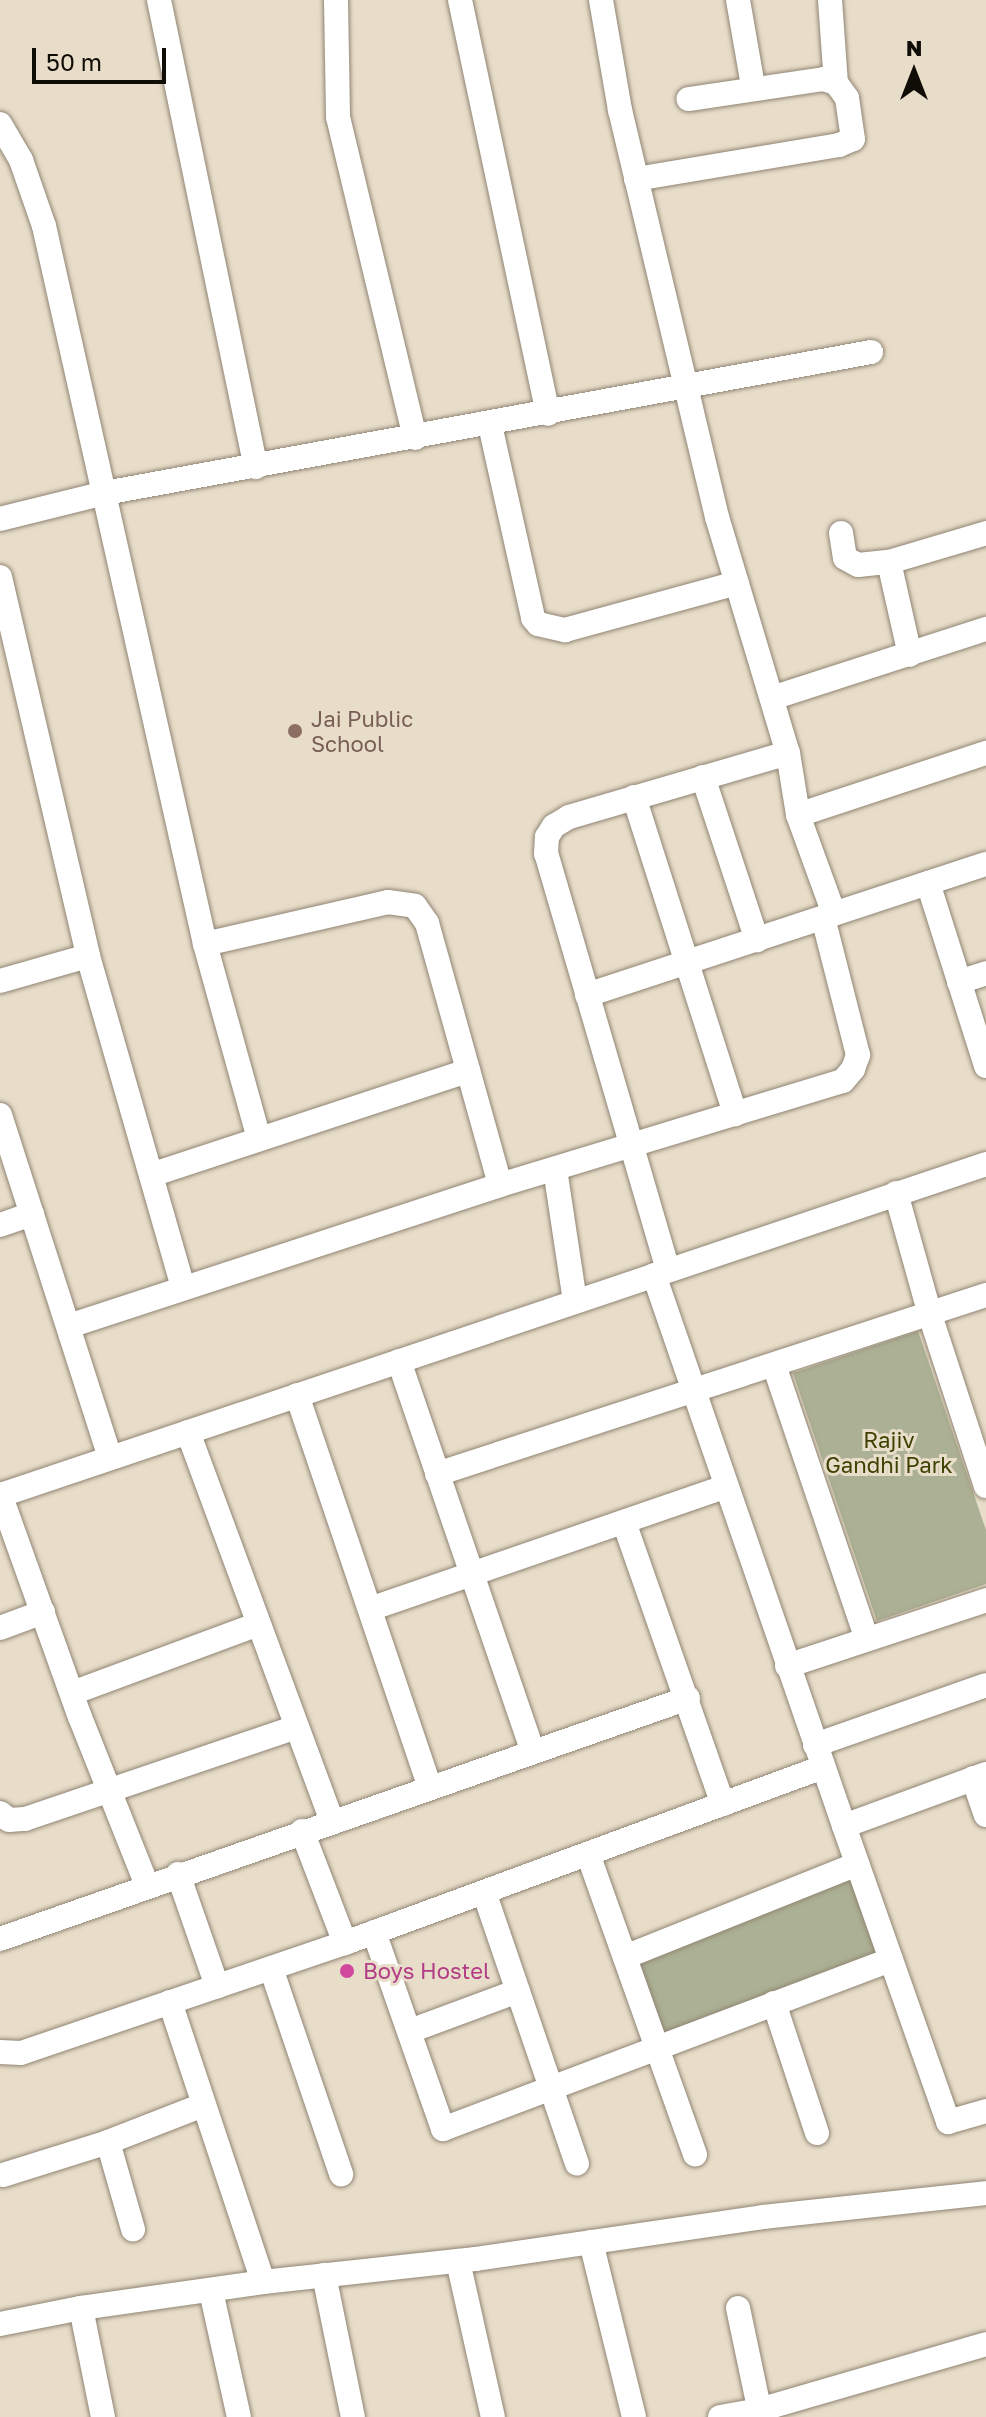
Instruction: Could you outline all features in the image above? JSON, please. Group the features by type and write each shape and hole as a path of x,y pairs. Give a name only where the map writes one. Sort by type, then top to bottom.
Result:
{"street":[{"path":"159,0 256,467"},
{"path":"336,0 338,117 415,438"},
{"path":"460,0 548,414"},
{"path":"69,1326 500,1185 843,1081 853,1069 858,1055 856,1039 828,916 798,815 788,753 717,517 620,110 601,0"},
{"path":"738,0 753,86"},
{"path":"636,179 851,141 854,134 850,108 836,83 830,0"},
{"path":"688,99 753,86 824,79 836,83"},
{"path":"0,124 10,163 44,226 205,944 259,1139"},
{"path":"0,519 105,493 490,425 685,385 871,352"},
{"path":"490,425 533,618 538,624 565,630 737,583"},
{"path":"841,533 845,558 852,564 889,562 986,533"},
{"path":"889,562 910,655"},
{"path":"0,577 88,956 183,1288"},
{"path":"772,698 986,629"},
{"path":"788,753 569,817 554,826 547,837 546,854 632,1146 693,1392 787,1666 948,2122 986,2111"},
{"path":"798,815 986,753"},
{"path":"703,777 757,940"},
{"path":"634,797 735,1114"},
{"path":"587,995 986,864"},
{"path":"928,883 986,1066"},
{"path":"205,944 388,902 415,906 427,923 500,1185"},
{"path":"2,972 88,956"},
{"path":"959,982 986,973"},
{"path":"151,1175 468,1071"},
{"path":"0,1115 110,1458"},
{"path":"147,1885 72,1693 0,1494 986,1164"},
{"path":"555,1169 575,1301"},
{"path":"896,1193 930,1315 986,1486"},
{"path":"0,1225 32,1214"},
{"path":"437,1474 986,1295"},
{"path":"399,1361 533,1752"},
{"path":"774,1365 867,1639"},
{"path":"297,1395 430,1787"},
{"path":"188,1432 332,1821"},
{"path":"370,1609 725,1487"},
{"path":"624,1522 723,1804"},
{"path":"787,1666 986,1600"},
{"path":"0,1628 43,1612"},
{"path":"72,1693 259,1624"},
{"path":"0,2052 21,2053 345,1943 723,1804 819,1756 986,1685"},
{"path":"0,1939 178,1874 688,1698"},
{"path":"0,1813 9,1820 25,1819 297,1727"},
{"path":"844,1826 980,1776 986,1815"},
{"path":"302,1831 345,1943"},
{"path":"588,1854 695,2155"},
{"path":"625,1957 857,1864"},
{"path":"178,1874 217,1986"},
{"path":"484,1892 577,2164"},
{"path":"374,1932 443,2129 550,2086 891,1960"},
{"path":"271,1968 341,2174"},
{"path":"410,2031 518,1991"},
{"path":"170,2002 263,2282"},
{"path":"774,2003 817,2133"},
{"path":"3,2175 108,2142 203,2105"},
{"path":"108,2142 133,2229"},
{"path":"0,2324 81,2308 263,2282 458,2261 763,2217 986,2193"},
{"path":"591,2242 634,2417"},
{"path":"376,2270 510,2254"},
{"path":"458,2261 493,2417"},
{"path":"324,2275 353,2417"},
{"path":"211,2291 239,2417"},
{"path":"81,2308 103,2417"},
{"path":"738,2308 760,2413"},
{"path":"720,2417 760,2413 986,2344"}],"green space":[{"name":"Rajiv Gandhi Park","path":"918,1331 986,1530 986,1584 877,1621 793,1373"},
{"path":"852,1875 876,1952 664,2033 636,1958"}],"place":[{"name":"Jai Public School","path":"295,731"},
{"name":"Boys Hostel","path":"347,1971"}]}
